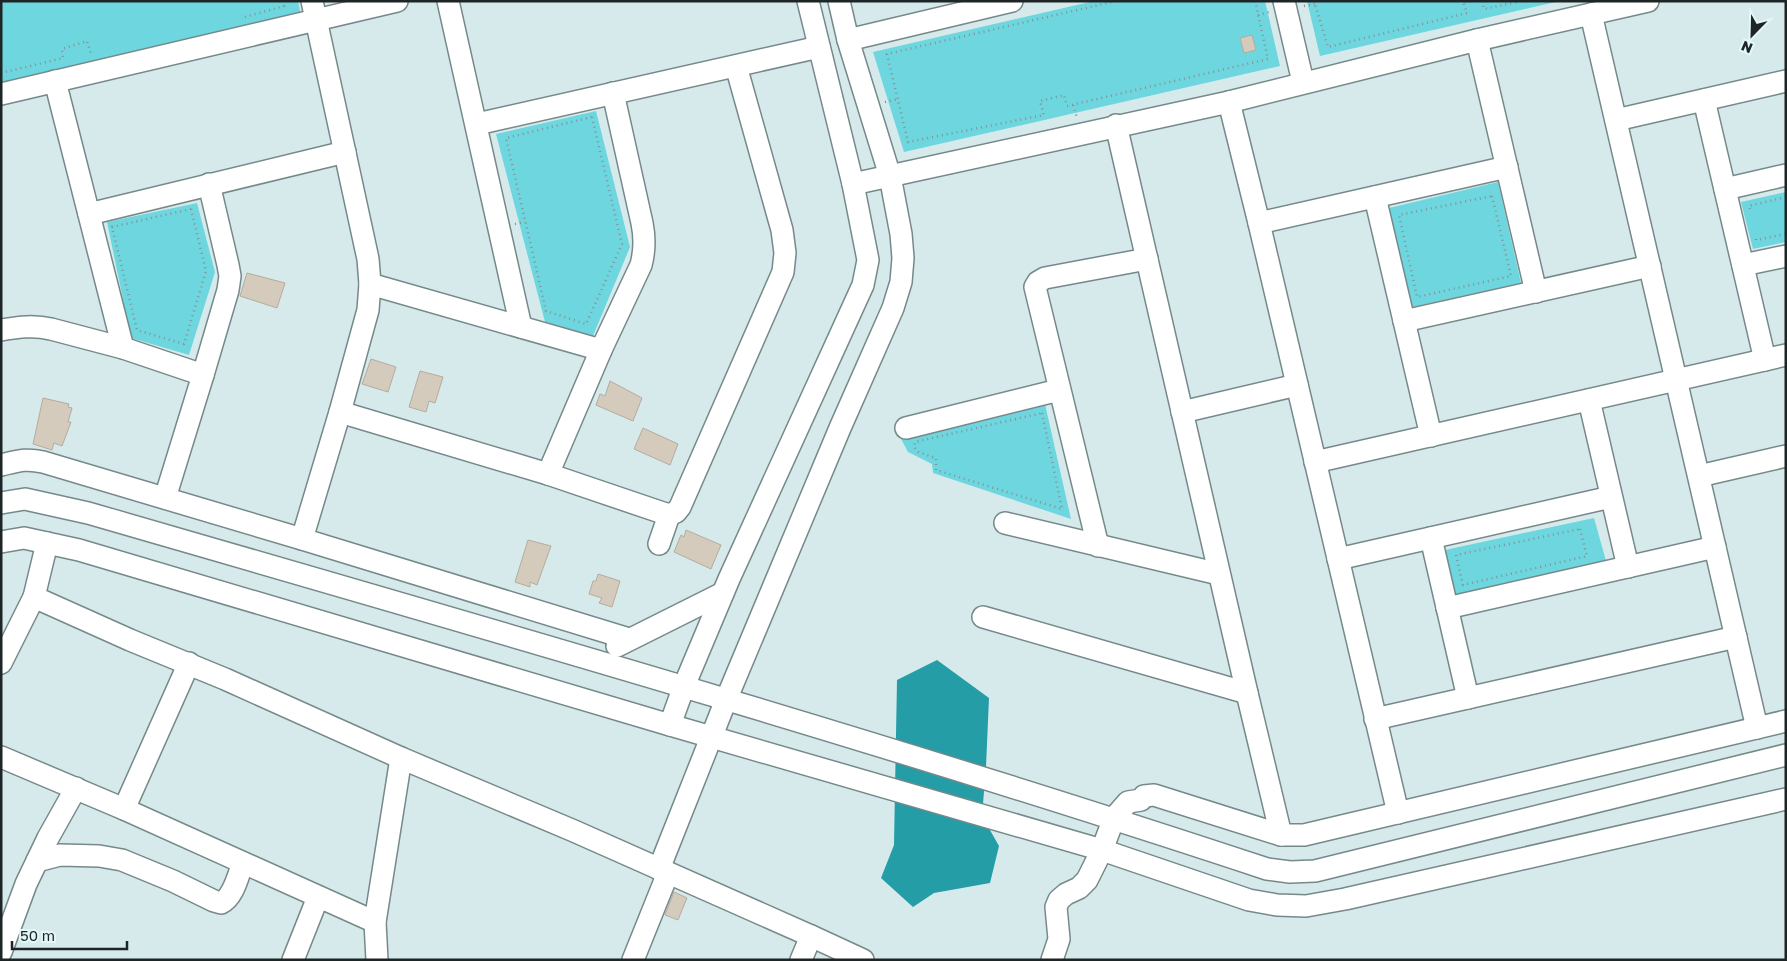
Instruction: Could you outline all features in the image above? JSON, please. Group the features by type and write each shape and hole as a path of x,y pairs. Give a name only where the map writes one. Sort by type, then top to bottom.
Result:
{"street":[{"path":"1,94 314,11 396,1"},
{"path":"448,1 521,327"},
{"path":"670,725 684,686 723,593 864,285 868,260 853,184 808,1"},
{"path":"633,960 663,871 726,700 836,437 893,308 898,291 903,258 901,234 890,176 848,40 839,1"},
{"path":"848,40 1012,1"},
{"path":"1284,1 1303,82"},
{"path":"853,184 1228,102 1477,40 1648,1"},
{"path":"302,539 368,310 370,284 368,259 314,11"},
{"path":"1591,14 1757,728"},
{"path":"1477,40 1536,292"},
{"path":"476,124 819,47"},
{"path":"340,412 548,474 669,515 676,512 680,507 783,272 785,253 782,230 736,66"},
{"path":"55,81 123,348"},
{"path":"1616,120 1786,81"},
{"path":"548,474 601,350 641,265 644,252 645,240 642,223 613,93"},
{"path":"1704,100 1765,360"},
{"path":"1228,102 1260,224 1398,813"},
{"path":"1116,125 1281,835"},
{"path":"89,214 345,152"},
{"path":"1260,224 1507,167"},
{"path":"1725,189 1786,175"},
{"path":"164,498 228,290 230,276 228,262 209,184"},
{"path":"1375,197 1431,436"},
{"path":"1743,265 1786,256"},
{"path":"1098,546 1035,287 1038,282 1045,278 1147,259"},
{"path":"1404,321 1650,266"},
{"path":"370,284 601,350"},
{"path":"1,330 39,326 123,348 203,375"},
{"path":"1315,462 1786,355"},
{"path":"1182,412 1297,385"},
{"path":"906,428 1059,390"},
{"path":"1589,400 1628,567"},
{"path":"1699,476 1786,456"},
{"path":"1,465 17,460 32,459 629,639"},
{"path":"1338,559 1611,497"},
{"path":"1,503 25,498 88,513 684,686 1114,818 1267,869 1290,872 1315,872 1786,755"},
{"path":"659,544 669,515"},
{"path":"1005,523 1219,574"},
{"path":"1,542 24,538 78,550 1102,850 1249,900 1277,905 1306,906 1345,900 1786,799"},
{"path":"1431,538 1468,698"},
{"path":"1,663 34,597 47,543"},
{"path":"1447,608 1715,548"},
{"path":"430,612 444,583"},
{"path":"592,659 723,593"},
{"path":"34,597 811,936 853,958"},
{"path":"983,617 1247,693"},
{"path":"1375,719 1736,636"},
{"path":"124,809 189,663"},
{"path":"1052,960 1059,939 1056,907 1060,900 1066,894 1079,888 1087,880 1102,850 1114,818 1128,802 1141,800 1149,794 1281,835 1304,835 1786,721"},
{"path":"1,757 124,809 375,922"},
{"path":"377,960 375,922 401,758"},
{"path":"1,952 26,884 76,788"},
{"path":"37,861 60,855 99,856 122,860 221,903 227,900 230,895 242,863"},
{"path":"293,960 318,897"},
{"path":"801,960 811,936"}],"path":[{"path":"236,19 284,6 283,1"},
{"path":"1116,1 887,54 908,142 1044,115 1040,101 1064,95 1067,106 1268,59 1255,1"},
{"path":"1314,1 1328,47 1467,13 1463,2 1472,1"},
{"path":"1482,1 1484,9 1522,1"},
{"path":"1,73 63,58 62,49 87,41 91,56"},
{"path":"592,116 622,244 586,324 546,312 506,138 592,116"},
{"path":"1492,196 1512,276 1418,297 1399,215 1492,196"},
{"path":"1751,214 1749,206 1786,198"},
{"path":"191,209 206,271 184,344 137,330 112,227 191,209"},
{"path":"1754,232 1756,240 1786,234"},
{"path":"1042,412 1062,509 936,470 936,458 918,452 914,447 915,442 1042,412"},
{"path":"1580,529 1587,556 1462,584 1456,555 1580,529"}],"shaded area":[{"path":"1,1 298,1 302,20 1,86"},
{"path":"1094,1 1265,1 1280,66 904,152 873,52"},
{"path":"1307,1 1560,1 1320,56"},
{"path":"596,111 630,247 593,336 545,322 496,134"},
{"path":"1498,182 1521,283 1412,307 1389,208"},
{"path":"1786,192 1786,242 1753,249 1741,202"},
{"path":"197,203 215,272 189,355 131,338 107,222"},
{"path":"1045,404 1071,519 933,473 932,464 908,452 900,437"},
{"path":"1594,518 1606,561 1456,597 1445,550"},
{"path":"937,660 989,698 982,816 999,846 990,883 934,893 913,907 881,878 894,845 897,680"}],"building":[{"path":"1252,35 1256,50 1244,53 1240,38"},
{"path":"247,273 285,283 277,308 240,296"},
{"path":"371,359 396,367 388,392 362,384"},
{"path":"420,371 443,377 435,403 429,401 426,412 409,407"},
{"path":"610,381 642,398 633,421 596,405 600,394 605,396"},
{"path":"43,398 69,404 68,407 72,408 68,422 71,422 62,446 54,443 52,450 33,444"},
{"path":"643,428 678,444 670,465 634,449"},
{"path":"686,530 721,545 711,569 674,552 681,535 684,537"},
{"path":"528,540 551,546 537,585 530,582 530,587 515,582"},
{"path":"598,574 620,581 612,607 599,603 602,598 589,594 593,581 596,581"},
{"path":"674,892 687,898 678,920 665,915"}]}
